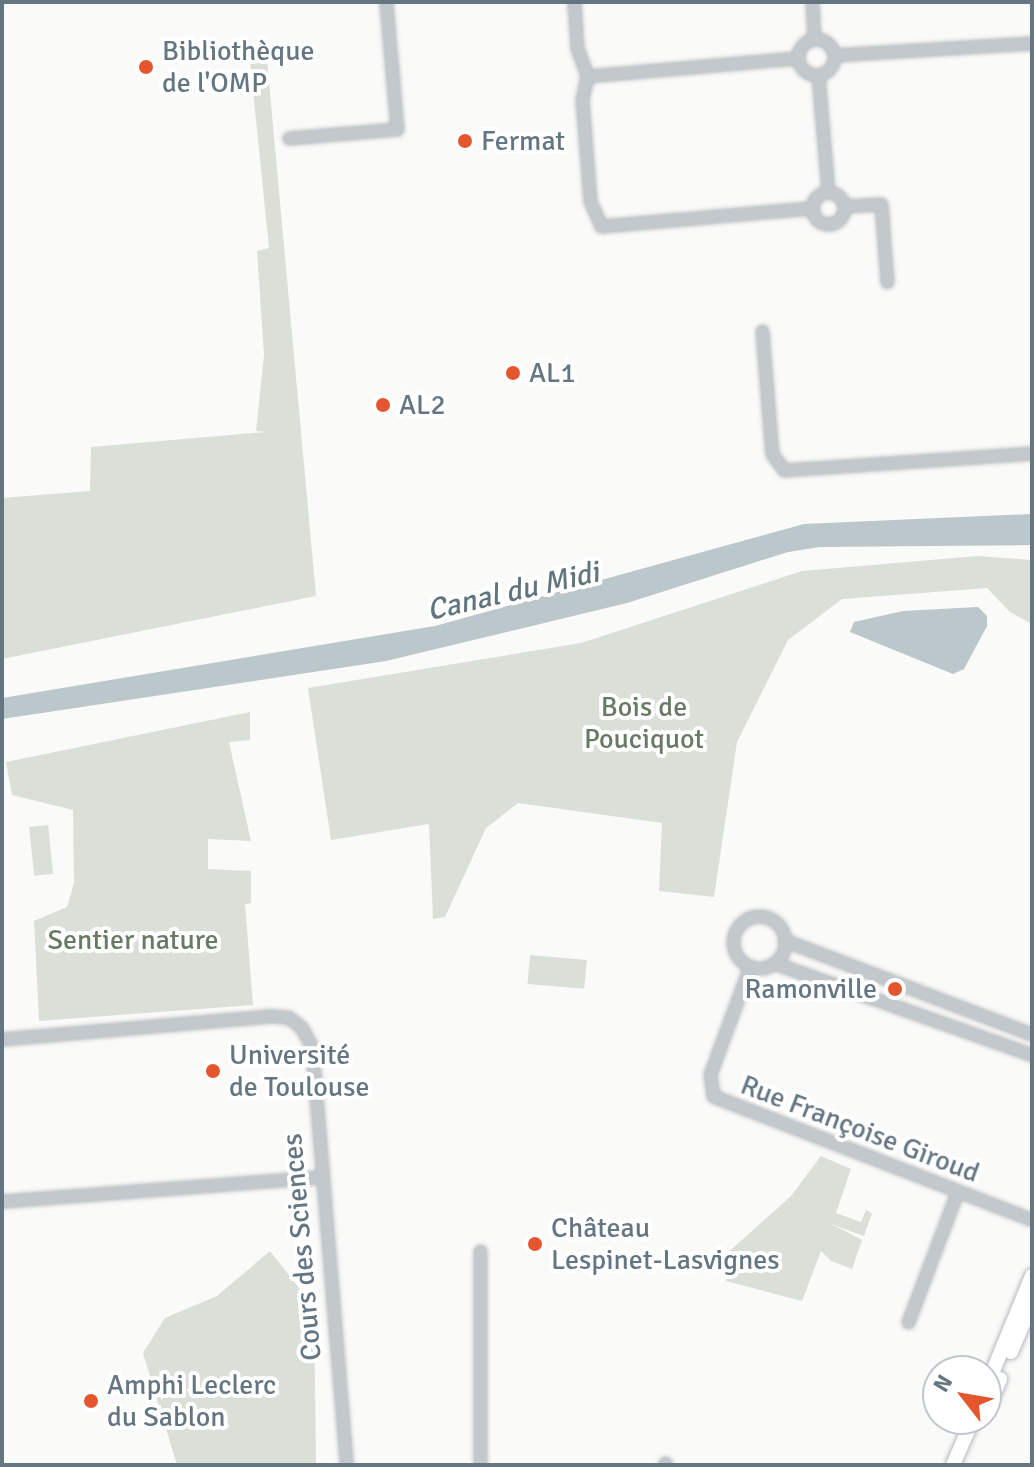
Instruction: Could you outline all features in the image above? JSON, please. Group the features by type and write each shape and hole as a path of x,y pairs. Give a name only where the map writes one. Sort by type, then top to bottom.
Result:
{"main road":[{"path":"1000,1355 1032,1276"},
{"path":"1002,1373 1032,1303"},
{"path":"953,1465 966,1435"},
{"path":"963,1465 976,1435"}],"street":[{"path":"289,138 397,129 386,2"},
{"path":"574,2 577,48 587,76 582,99 589,195 601,226 813,208"},
{"path":"812,2 814,39"},
{"path":"814,39 830,45 834,55 828,71 818,75 806,73 798,58 801,48 814,39"},
{"path":"834,55 1032,43"},
{"path":"587,76 798,58"},
{"path":"818,75 828,192"},
{"path":"828,192 840,197 844,206 839,219 830,223 820,221 813,208 819,195 828,192"},
{"path":"844,206 881,204 887,282"},
{"path":"762,331 772,454 784,470 1032,453"},
{"path":"1032,1034 784,940 770,919 746,920 733,941 737,956 750,966 774,963 1032,1055"},
{"path":"774,963 784,940"},
{"name":"Rue Françoise Giroud","path":"750,966 710,1074 713,1096 1032,1220"},
{"name":"Cours des Sciences","path":"2,1039 272,1016 288,1017 301,1027 311,1043 346,1465"},
{"path":"2,1201 321,1177"},
{"path":"908,1322 957,1192"},
{"path":"480,1251 480,1465"}],"green space":[{"path":"266,49 316,596 2,659 2,498 90,491 91,447 266,432 256,431 264,355 257,251 269,248 249,51"},
{"name":"Bois de Pouciquot","path":"978,556 1032,560 1032,624 1010,612 987,588 842,599 788,640 737,742 714,897 659,891 662,823 518,803 486,828 445,917 433,919 429,824 331,840 308,688 581,643 802,571"},
{"name":"Sentier nature","path":"250,712 250,740 229,742 251,841 208,839 208,869 251,871 251,903 245,904 253,1005 39,1021 34,921 67,907 74,883 73,810 12,795 6,762"},
{"path":"48,825 53,874 34,876 29,827"},
{"path":"530,955 587,960 584,989 527,984"},
{"path":"821,1156 851,1169 836,1213 861,1222 866,1210 872,1213 864,1236 831,1224 862,1240 852,1269 831,1261 821,1251 802,1301 726,1281 724,1256 791,1196"},
{"path":"270,1251 314,1307 316,1465 177,1465 143,1353 165,1318 217,1296"}],"shaded area":[{"path":"1032,514 1032,545 820,547 788,552 627,603 386,661 2,719 2,698 435,626 804,524"},
{"path":"978,607 987,616 987,626 964,669 953,674 850,632 854,622 903,611"}],"place":[{"name":"Bibliothèque de l'OMP","path":"146,67"},
{"name":"Fermat","path":"465,141"},
{"name":"AL1","path":"513,373"},
{"name":"AL2","path":"383,405"},
{"name":"Ramonville","path":"895,989"},
{"name":"Université de Toulouse","path":"213,1071"},
{"name":"Château Lespinet-Lasvignes","path":"535,1244"},
{"name":"Amphi Leclerc du Sablon","path":"91,1401"}],"water label":[{"name":"Canal du Midi","path":"513,592"}]}
